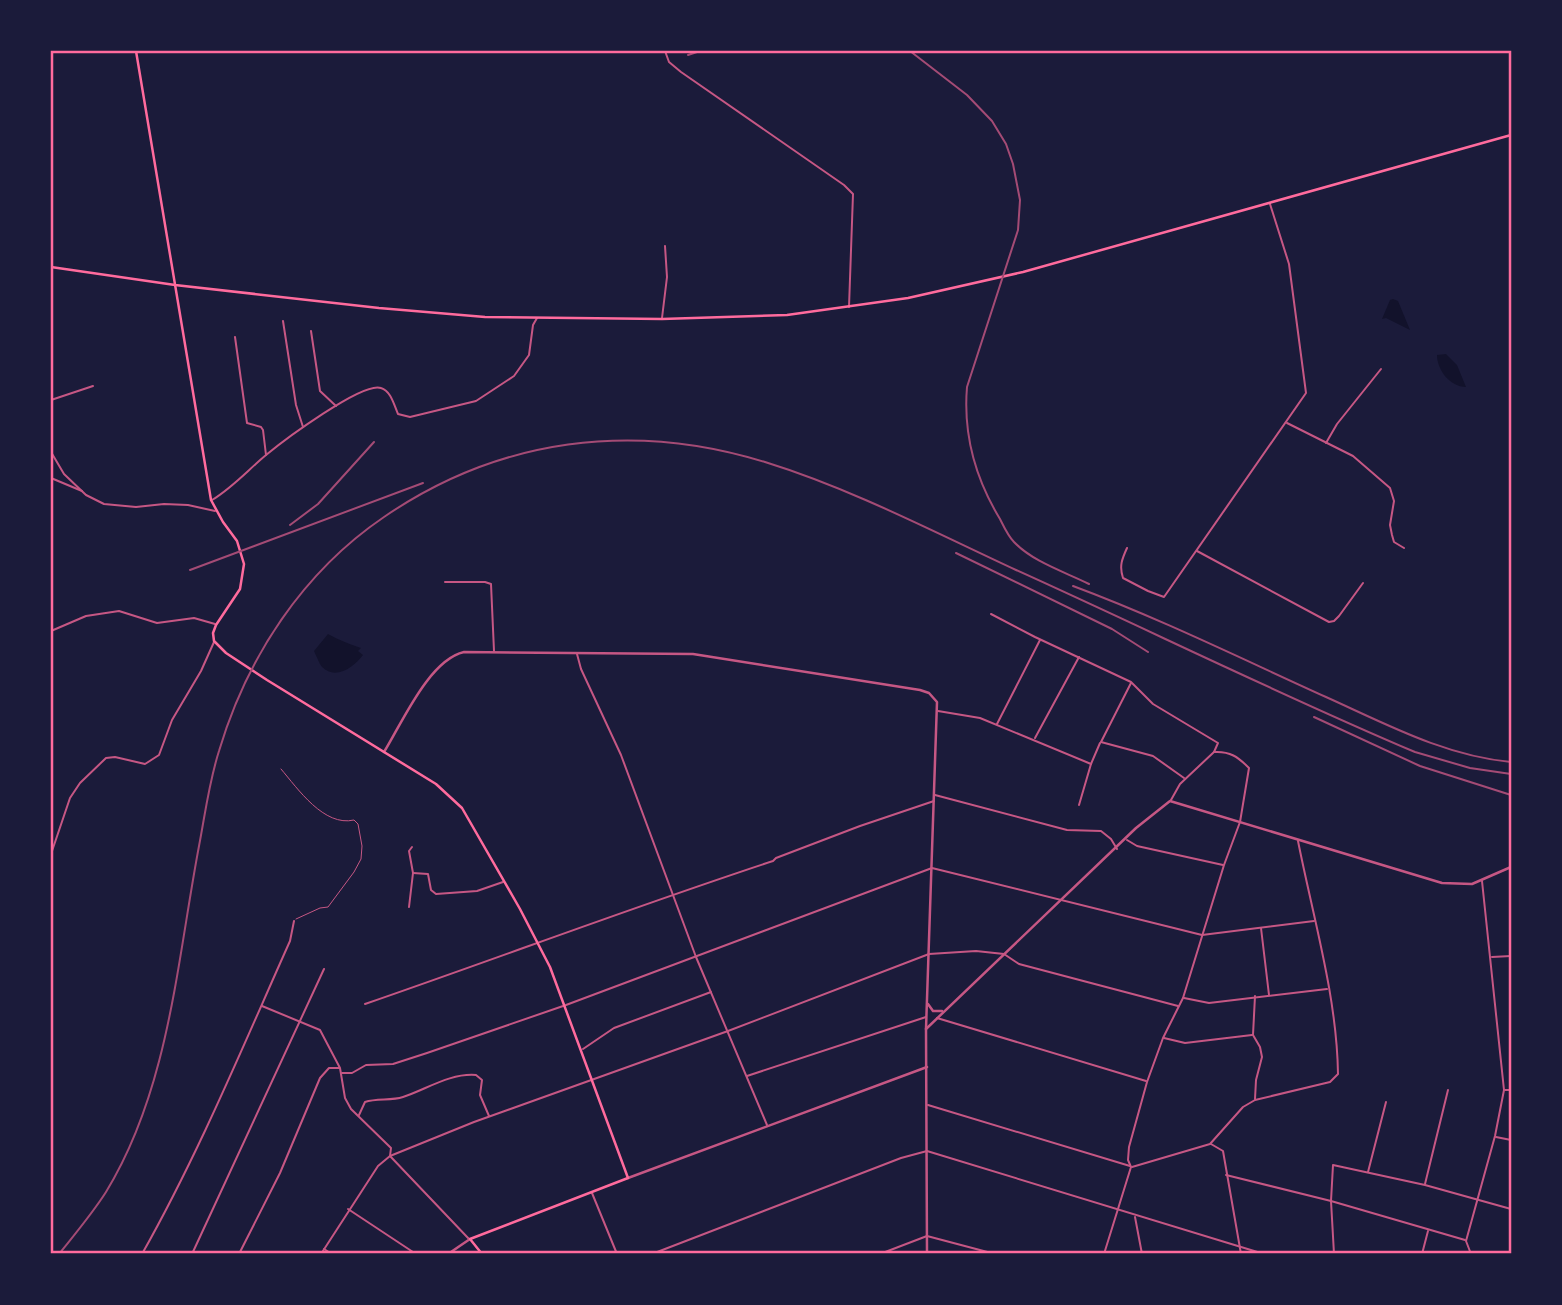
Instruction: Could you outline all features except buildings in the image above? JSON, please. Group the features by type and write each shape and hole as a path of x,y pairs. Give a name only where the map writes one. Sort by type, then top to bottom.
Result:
{"main road":[{"path":"136,51 211,500 216,512 237,541 244,564 240,589 216,625 214,641 226,653 253,671 436,784 456,800 470,820 539,944 566,1006 628,1178 470,1240 482,1254"},
{"path":"51,267 175,285 485,317 662,319 787,315 908,298 1023,272 1511,135"}],"street":[{"path":"665,51 669,62 681,72 844,185 853,194 849,307"},
{"path":"1127,548 1121,561 1123,578 1164,597 1306,393 1289,264 1270,203"},
{"path":"662,319 667,277 665,246"},
{"path":"211,500 221,495 266,455 303,428 371,387 382,388 389,394 398,414 410,416 484,397 521,369 529,355 533,326 537,318"},
{"path":"283,321 296,405 303,428"},
{"path":"311,331 320,391 336,406"},
{"path":"235,337 247,423 263,430 266,455"},
{"path":"1326,443 1337,424 1381,369"},
{"path":"51,400 93,386"},
{"path":"1286,423 1353,456 1390,488 1394,501 1390,525 1392,535 1394,542 1404,548"},
{"path":"51,452 64,474 93,500 104,504 136,507 157,504 188,505 216,512"},
{"path":"51,478 83,492"},
{"path":"1196,551 1329,622 1339,616 1363,583"},
{"path":"445,582 491,584 494,652"},
{"path":"51,631 86,616 119,611 157,623 194,618 216,625"},
{"path":"926,1029 1126,839 1170,801 1185,778 1214,752 1218,743 1153,704 1131,682 991,614"},
{"path":"996,725 1040,640"},
{"path":"51,854 70,798 80,783 106,758 115,757 145,764 159,755 172,720 201,671 214,641"},
{"path":"384,752 429,678 453,654 464,652 693,654 920,690 934,697 937,711 935,801 926,1029 927,1254"},
{"path":"577,653 581,669 621,755 696,957 767,1125"},
{"path":"1034,739 1079,657"},
{"path":"1079,805 1091,764 1131,682"},
{"path":"937,711 980,718 1091,764"},
{"path":"1101,742 1153,756 1185,778"},
{"path":"1104,1254 1131,1167 1128,1160 1129,1147 1147,1082 1163,1038 1183,998 1240,822 1249,768 1227,751 1214,752"},
{"path":"935,795 1067,830 1101,831 1111,839 1117,849"},
{"path":"365,1004 539,944 674,893 773,861 860,826 935,801"},
{"path":"1170,801 1442,883 1462,886 1482,881 1511,867"},
{"path":"1126,839 1137,846 1224,865"},
{"path":"927,1105 1131,1167 1210,1144 1243,1107 1255,1100 1330,1082 1338,1074 1338,1049 1329,989 1298,841"},
{"path":"409,907 413,873 410,851 412,847"},
{"path":"342,1073 352,1073 366,1065 393,1064 427,1054 566,1006 932,869 1202,934 1314,921"},
{"path":"413,873 428,874 431,890 436,894 477,891 504,881"},
{"path":"1471,1254 1466,1241 1479,1201 1504,1090 1482,881"},
{"path":"142,1254 178,1191 290,941 294,921"},
{"path":"1261,927 1269,995"},
{"path":"321,1254 378,1166 390,1156 489,1116 728,1031 929,954 976,951 1004,954 1019,964 1178,1006"},
{"path":"1491,957 1511,956"},
{"path":"192,1254 324,968"},
{"path":"1183,998 1209,1003 1329,989"},
{"path":"581,1050 614,1028 712,992"},
{"path":"1255,996 1253,1035 1262,1057 1256,1080 1255,1100"},
{"path":"928,1004 933,1011 945,1010"},
{"path":"261,1005 320,1030 342,1073 345,1098 351,1109 391,1149 390,1156"},
{"path":"747,1076 927,1017"},
{"path":"936,1018 1147,1082"},
{"path":"1163,1038 1185,1043 1253,1035"},
{"path":"628,1178 927,1067"},
{"path":"239,1254 280,1173 320,1077 329,1068 340,1069"},
{"path":"359,1115 365,1102 399,1098 453,1077 470,1074 482,1080 480,1095 489,1116"},
{"path":"1425,1185 1448,1090"},
{"path":"1504,1090 1511,1090"},
{"path":"1368,1172 1386,1102"},
{"path":"1495,1136 1511,1140"},
{"path":"1210,1144 1223,1151 1241,1254"},
{"path":"652,1254 901,1158 927,1151 1264,1254"},
{"path":"390,1156 470,1240 448,1254"},
{"path":"1334,1254 1331,1201 1333,1165 1425,1185 1511,1209"},
{"path":"1226,1175 1331,1201 1466,1241"},
{"path":"591,1192 617,1254"},
{"path":"348,1209 416,1254"},
{"path":"1135,1216 1142,1254"},
{"path":"1422,1254 1429,1230"},
{"path":"880,1254 927,1236 995,1254"},
{"path":"324,1249 332,1254"}],"lane":[{"path":"281,769 325,815 344,822 354,820 358,824 362,846 361,859 331,904 294,921"}],"shaded area":[{"path":"1390,300 1398,301 1410,330 1386,318 1382,319"},
{"path":"1446,354 1457,365 1466,387 1450,381 1442,372 1437,355"},
{"path":"328,634 361,648 358,651 363,655 345,670 333,673 327,671 314,651"}],"railway":[{"path":"688,55 700,51"},
{"path":"910,51 967,95 992,121 1006,144 1020,200 1018,230 967,387 969,439 978,472 991,504 1014,542 1040,561 1089,584"},
{"path":"59,1254 106,1192 144,1111 168,1024 216,763 231,716 262,650 304,590 355,539 384,517 428,490 473,469 520,454 568,444 617,441 666,442 715,449 765,462 892,512 1415,752 1470,768 1511,774"},
{"path":"290,525 318,504 374,442"},
{"path":"190,570 423,483"},
{"path":"956,553 1112,629 1148,652"},
{"path":"1073,586 1169,625 1416,737 1463,753 1511,762"},
{"path":"1314,717 1420,766 1511,795"}]}
